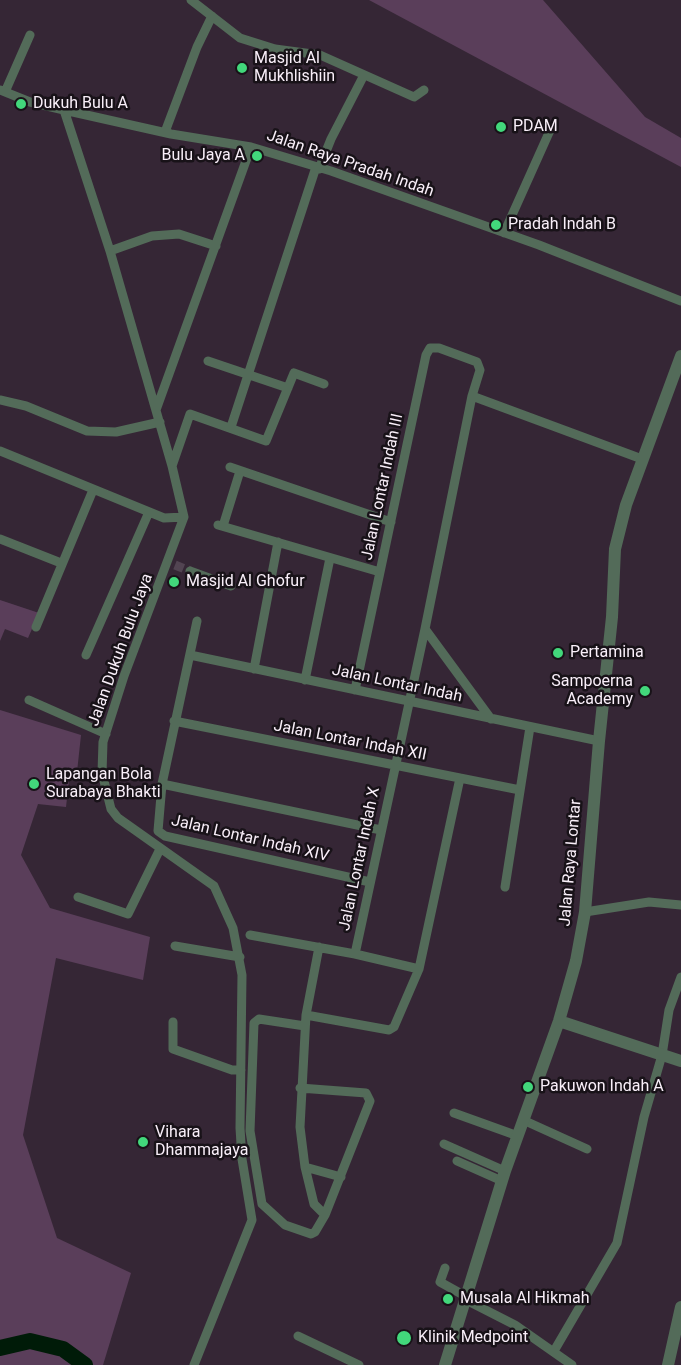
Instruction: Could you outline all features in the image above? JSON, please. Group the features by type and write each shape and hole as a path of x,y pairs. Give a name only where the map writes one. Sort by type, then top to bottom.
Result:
{"street":[{"path":"191,0 240,38 275,49 320,55 414,97 424,90"},
{"path":"165,132 197,47 212,16"},
{"path":"2,91 30,35"},
{"path":"231,427 318,168 364,75"},
{"name":"Jalan Raya Pradah Indah","path":"2,91 30,102 64,110 165,132 251,147 504,233 681,301"},
{"path":"0,451 8,452 93,490 170,520 184,517 172,466 110,251 64,110"},
{"path":"504,233 552,126"},
{"path":"156,410 251,147"},
{"path":"110,251 152,236 168,234 185,235 216,246"},
{"name":"Jalan Lontar Indah III","path":"355,690 430,348 439,348 477,362 480,370"},
{"name":"Jalan Raya Lontar","path":"445,1365 515,1135 523,1120 560,1017 576,961 585,912 598,741 612,617 615,549 621,519 681,356"},
{"path":"208,361 288,388"},
{"name":"Jalan Lontar Indah X","path":"250,935 355,954 425,630 472,396 480,370"},
{"path":"172,466 190,414 266,441 294,373 324,384"},
{"path":"472,396 642,459"},
{"path":"0,400 26,406 87,431 116,432 160,423"},
{"path":"230,467 391,522"},
{"path":"240,471 220,526 380,572"},
{"path":"36,627 61,562 93,490"},
{"path":"86,655 149,512"},
{"name":"Jalan Dukuh Bulu Jaya","path":"184,517 172,564 124,676 106,734 102,773 111,809 118,818 214,886 233,928 240,957 242,1159 252,1220 194,1365"},
{"path":"0,539 61,562"},
{"path":"254,669 278,542"},
{"path":"305,680 330,558"},
{"path":"190,571 231,586"},
{"name":"Jalan Lontar Indah XIV","path":"197,621 174,721 162,784 157,828 165,836 370,882"},
{"path":"425,630 491,719"},
{"name":"Jalan Lontar Indah","path":"190,656 598,741"},
{"path":"29,700 106,734"},
{"name":"Jalan Lontar Indah XII","path":"174,721 520,790"},
{"path":"505,887 530,727"},
{"path":"306,1015 392,1029 418,969 460,778"},
{"path":"162,784 381,830"},
{"path":"78,897 128,914 160,849"},
{"path":"585,912 649,902 681,905"},
{"path":"175,946 240,957"},
{"path":"319,947 306,1015 300,1088 300,1127 305,1167 314,1204 325,1215"},
{"path":"355,954 418,969"},
{"path":"554,1350 617,1243 644,1117 662,1052 669,1010 681,977"},
{"path":"560,1017 662,1052 681,1061"},
{"path":"300,1088 366,1093 370,1097 368,1113 325,1215 315,1232 311,1234 285,1226 262,1204 250,1131 254,1023 259,1019 305,1026"},
{"path":"173,1022 173,1049 231,1070 242,1070"},
{"path":"662,1052 681,1054"},
{"path":"454,1113 515,1135"},
{"path":"523,1120 587,1149"},
{"path":"444,1144 503,1176"},
{"path":"457,1161 503,1176"},
{"path":"305,1167 341,1177"},
{"path":"445,1268 440,1282 515,1325 537,1342 554,1350 572,1365"},
{"path":"668,1365 681,1307"},
{"path":"298,1335 359,1365"}],"shaded area":[{"path":"369,0 543,0 645,117 681,138 681,167"},
{"path":"0,600 39,613 28,638 5,629 0,641"},
{"path":"0,710 81,735 77,772 70,771 66,807 38,804 21,855 50,908 150,937 143,980 56,958 23,1135 57,1238 131,1273 103,1365 0,1365"}],"waterway":[{"path":"0,1348 30,1341 63,1349 85,1365"}],"tunnel":[{"path":"175,565 190,571"}],"place":[{"name":"Masjid Al Mukhlishiin","path":"242,68"},
{"name":"Dukuh Bulu A","path":"21,104"},
{"name":"PDAM","path":"501,127"},
{"name":"Bulu Jaya A","path":"257,156"},
{"name":"Pradah Indah B","path":"496,225"},
{"name":"Masjid Al Ghofur","path":"174,582"},
{"name":"Pertamina","path":"558,653"},
{"name":"Sampoerna Academy","path":"645,691"},
{"name":"Lapangan Bola Surabaya Bhakti","path":"34,784"},
{"name":"Pakuwon Indah A","path":"528,1087"},
{"name":"Vihara Dhammajaya","path":"143,1142"},
{"name":"Musala Al Hikmah","path":"448,1299"},
{"name":"Klinik Medpoint","path":"404,1338"}]}
